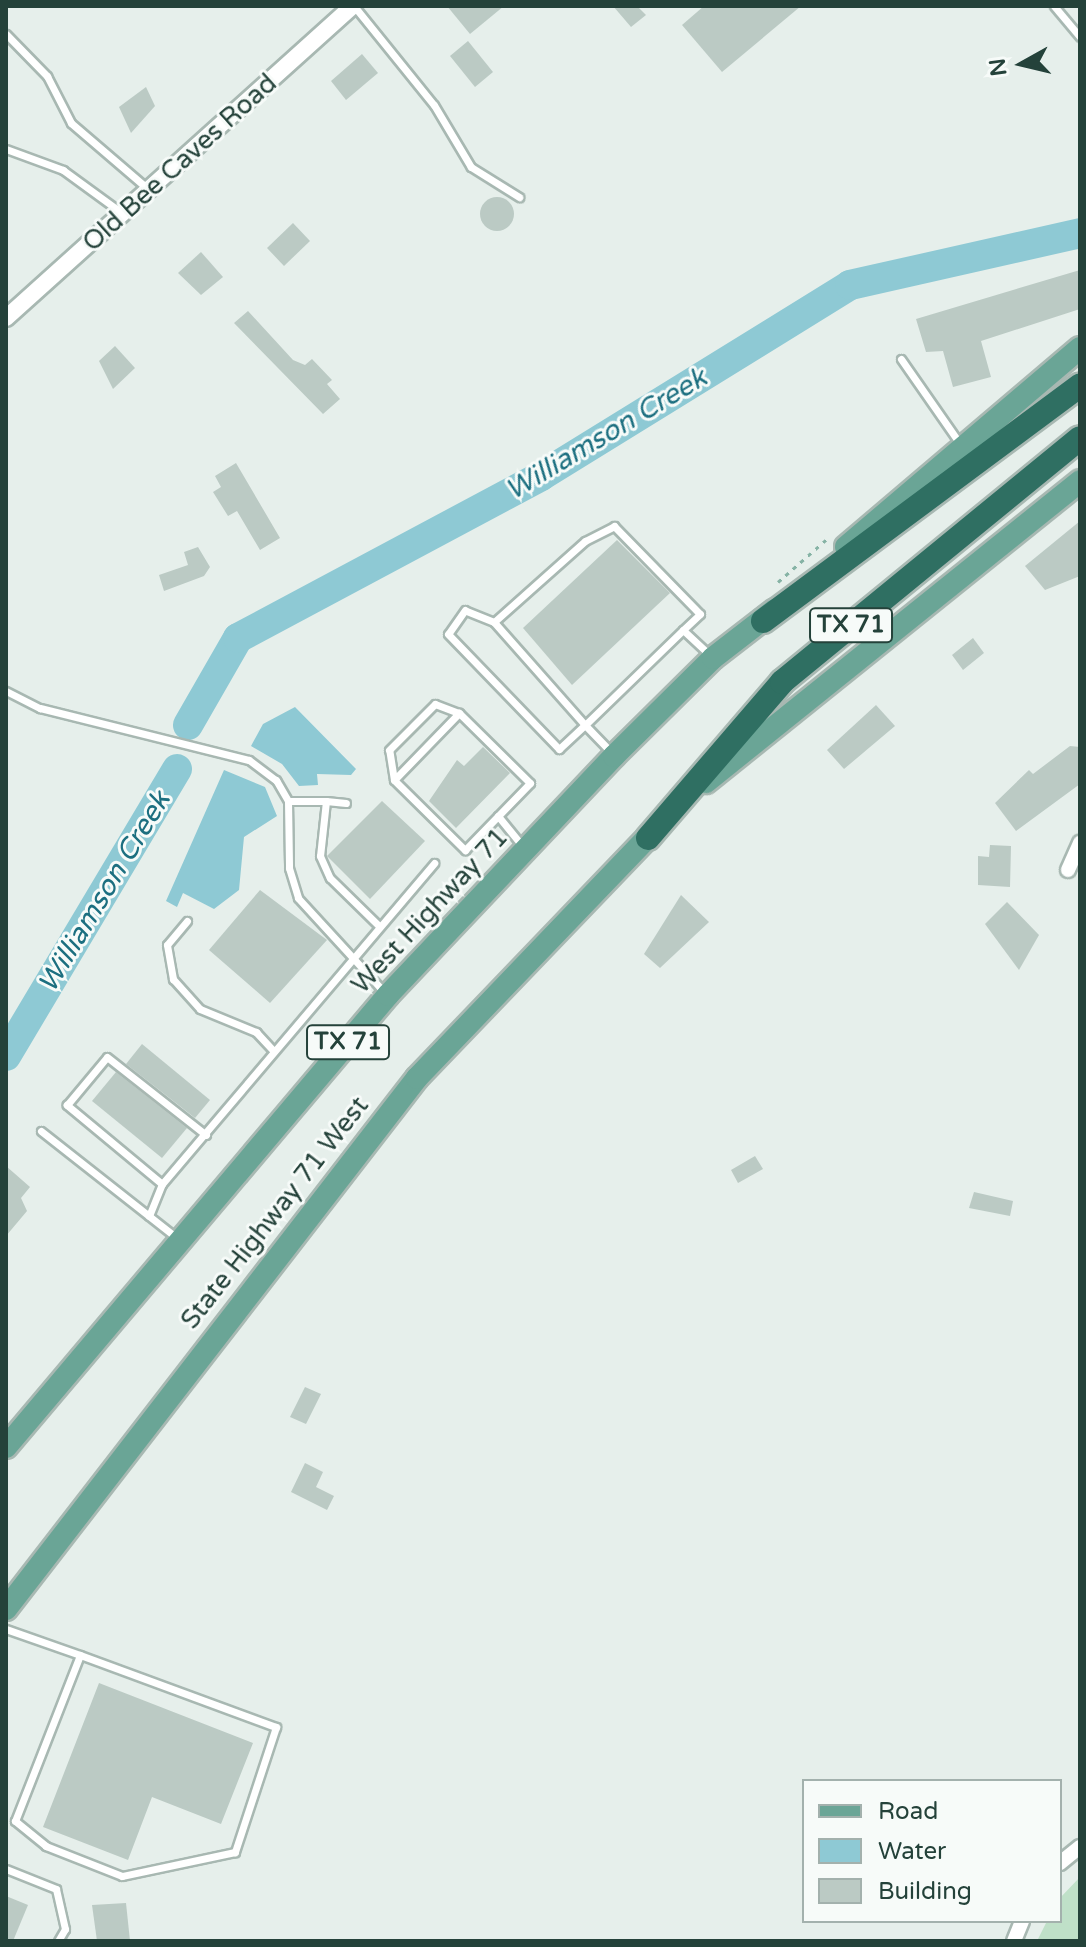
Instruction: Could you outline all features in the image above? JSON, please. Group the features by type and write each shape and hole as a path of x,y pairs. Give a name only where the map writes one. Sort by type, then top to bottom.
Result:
{"highway":[{"name":"TX 71","path":"763,621 1080,386"},
{"name":"TX 71","path":"648,838 782,682 1080,438"}],"main road":[{"name":"TX 71","path":"763,621 961,445 1080,348"},
{"name":"State Highway 71 West","path":"6,1609 417,1078 648,838 876,639 1080,481"},
{"name":"West Highway 71","path":"8,1440 388,995 614,756 713,658 763,621"}],"street":[{"name":"Old Bee Caves Road","path":"6,318 353,6"},
{"path":"1068,870 1080,843"},
{"path":"1062,1861 1080,1847"}],"lane":[{"path":"353,6 434,105 471,167 519,197"},
{"path":"1054,6 1080,37"},
{"path":"6,34 47,76 71,123 149,191"},
{"path":"6,149 63,170 124,214"},
{"path":"901,359 961,445"},
{"path":"494,622 585,541 614,526 700,614 585,725 559,749 448,634 465,610 494,622 585,725 614,756"},
{"path":"683,630 713,658"},
{"path":"6,691 40,708 249,760 276,780 288,801 298,898 349,959 388,995"},
{"path":"435,704 459,713 530,783 465,850 394,780 389,750 435,704"},
{"path":"394,780 459,713"},
{"path":"288,801 346,803"},
{"path":"326,801 325,867 379,926"},
{"path":"498,816 526,849"},
{"path":"149,1216 162,1184 206,1135 349,959 434,863"},
{"path":"187,921 167,945 173,979 200,1009 256,1032 274,1051"},
{"path":"162,1184 67,1105 107,1057 206,1135"},
{"path":"41,1131 178,1239"},
{"path":"6,1629 80,1655 276,1727 235,1852 122,1876 46,1846 15,1821 80,1655"},
{"path":"6,1869 56,1889 65,1929 58,1941"}],"green space":[{"path":"1080,1877 1080,1941 1037,1941 1046,1923 1062,1923 1062,1896"}],"water":[{"path":"295,707 356,769 351,775 317,774 318,785 299,786 282,764 251,746 263,724"},
{"path":"224,770 265,787 277,816 244,837 239,890 214,909 183,893 177,907 166,901"}],"building":[{"path":"447,6 504,6 470,34"},
{"path":"613,6 637,6 646,15 631,27"},
{"path":"704,6 801,6 722,72 682,25"},
{"path":"468,41 493,72 475,87 450,56"},
{"path":"362,54 378,73 346,100 331,81"},
{"path":"146,87 155,106 131,133 119,107"},
{"path":"497,197 509,202 514,214 509,226 497,231 485,226 480,214 485,202"},
{"path":"293,223 310,241 284,266 267,248"},
{"path":"201,252 223,277 201,295 178,273"},
{"path":"1080,270 1080,309 981,341 991,377 953,387 943,351 926,352 916,319"},
{"path":"248,311 293,360 305,365 312,359 332,380 327,384 340,399 323,414 234,323"},
{"path":"115,346 135,368 113,389 99,361"},
{"path":"236,463 280,538 260,550 237,511 228,516 213,492 221,487 215,476"},
{"path":"1080,521 1080,576 1045,590 1025,566"},
{"path":"617,540 670,593 572,685 523,628"},
{"path":"198,547 210,567 204,576 164,591 159,575 188,565 184,552"},
{"path":"973,638 984,653 963,670 952,655"},
{"path":"876,705 895,726 844,769 827,750"},
{"path":"1070,746 1080,747 1080,784 1016,831 995,803 1029,770 1033,774"},
{"path":"483,747 510,773 456,828 429,801 457,760 464,766"},
{"path":"382,801 425,841 370,899 327,856"},
{"path":"990,845 1011,846 1010,887 978,885 978,856 989,857"},
{"path":"260,890 327,940 270,1003 209,950"},
{"path":"681,895 709,922 660,968 644,954"},
{"path":"1007,902 1039,935 1019,970 985,924"},
{"path":"142,1044 210,1100 195,1118 126,1064"},
{"path":"116,1072 187,1128 162,1158 92,1101"},
{"path":"755,1156 763,1169 738,1183 731,1170"},
{"path":"6,1166 30,1187 21,1198 27,1211 6,1236"},
{"path":"974,1192 1013,1201 1010,1216 969,1208"},
{"path":"305,1387 321,1394 306,1424 290,1417"},
{"path":"305,1463 323,1472 316,1487 334,1496 327,1510 291,1492"},
{"path":"99,1683 253,1743 221,1824 152,1797 128,1860 43,1827"},
{"path":"6,1896 28,1905 13,1941 6,1941"},
{"path":"126,1903 130,1941 97,1941 92,1905"}],"waterway":[{"name":"Williamson Creek","path":"188,725 238,638 541,476 850,285 1080,233"},
{"name":"Williamson Creek","path":"6,1056 177,769"}]}
